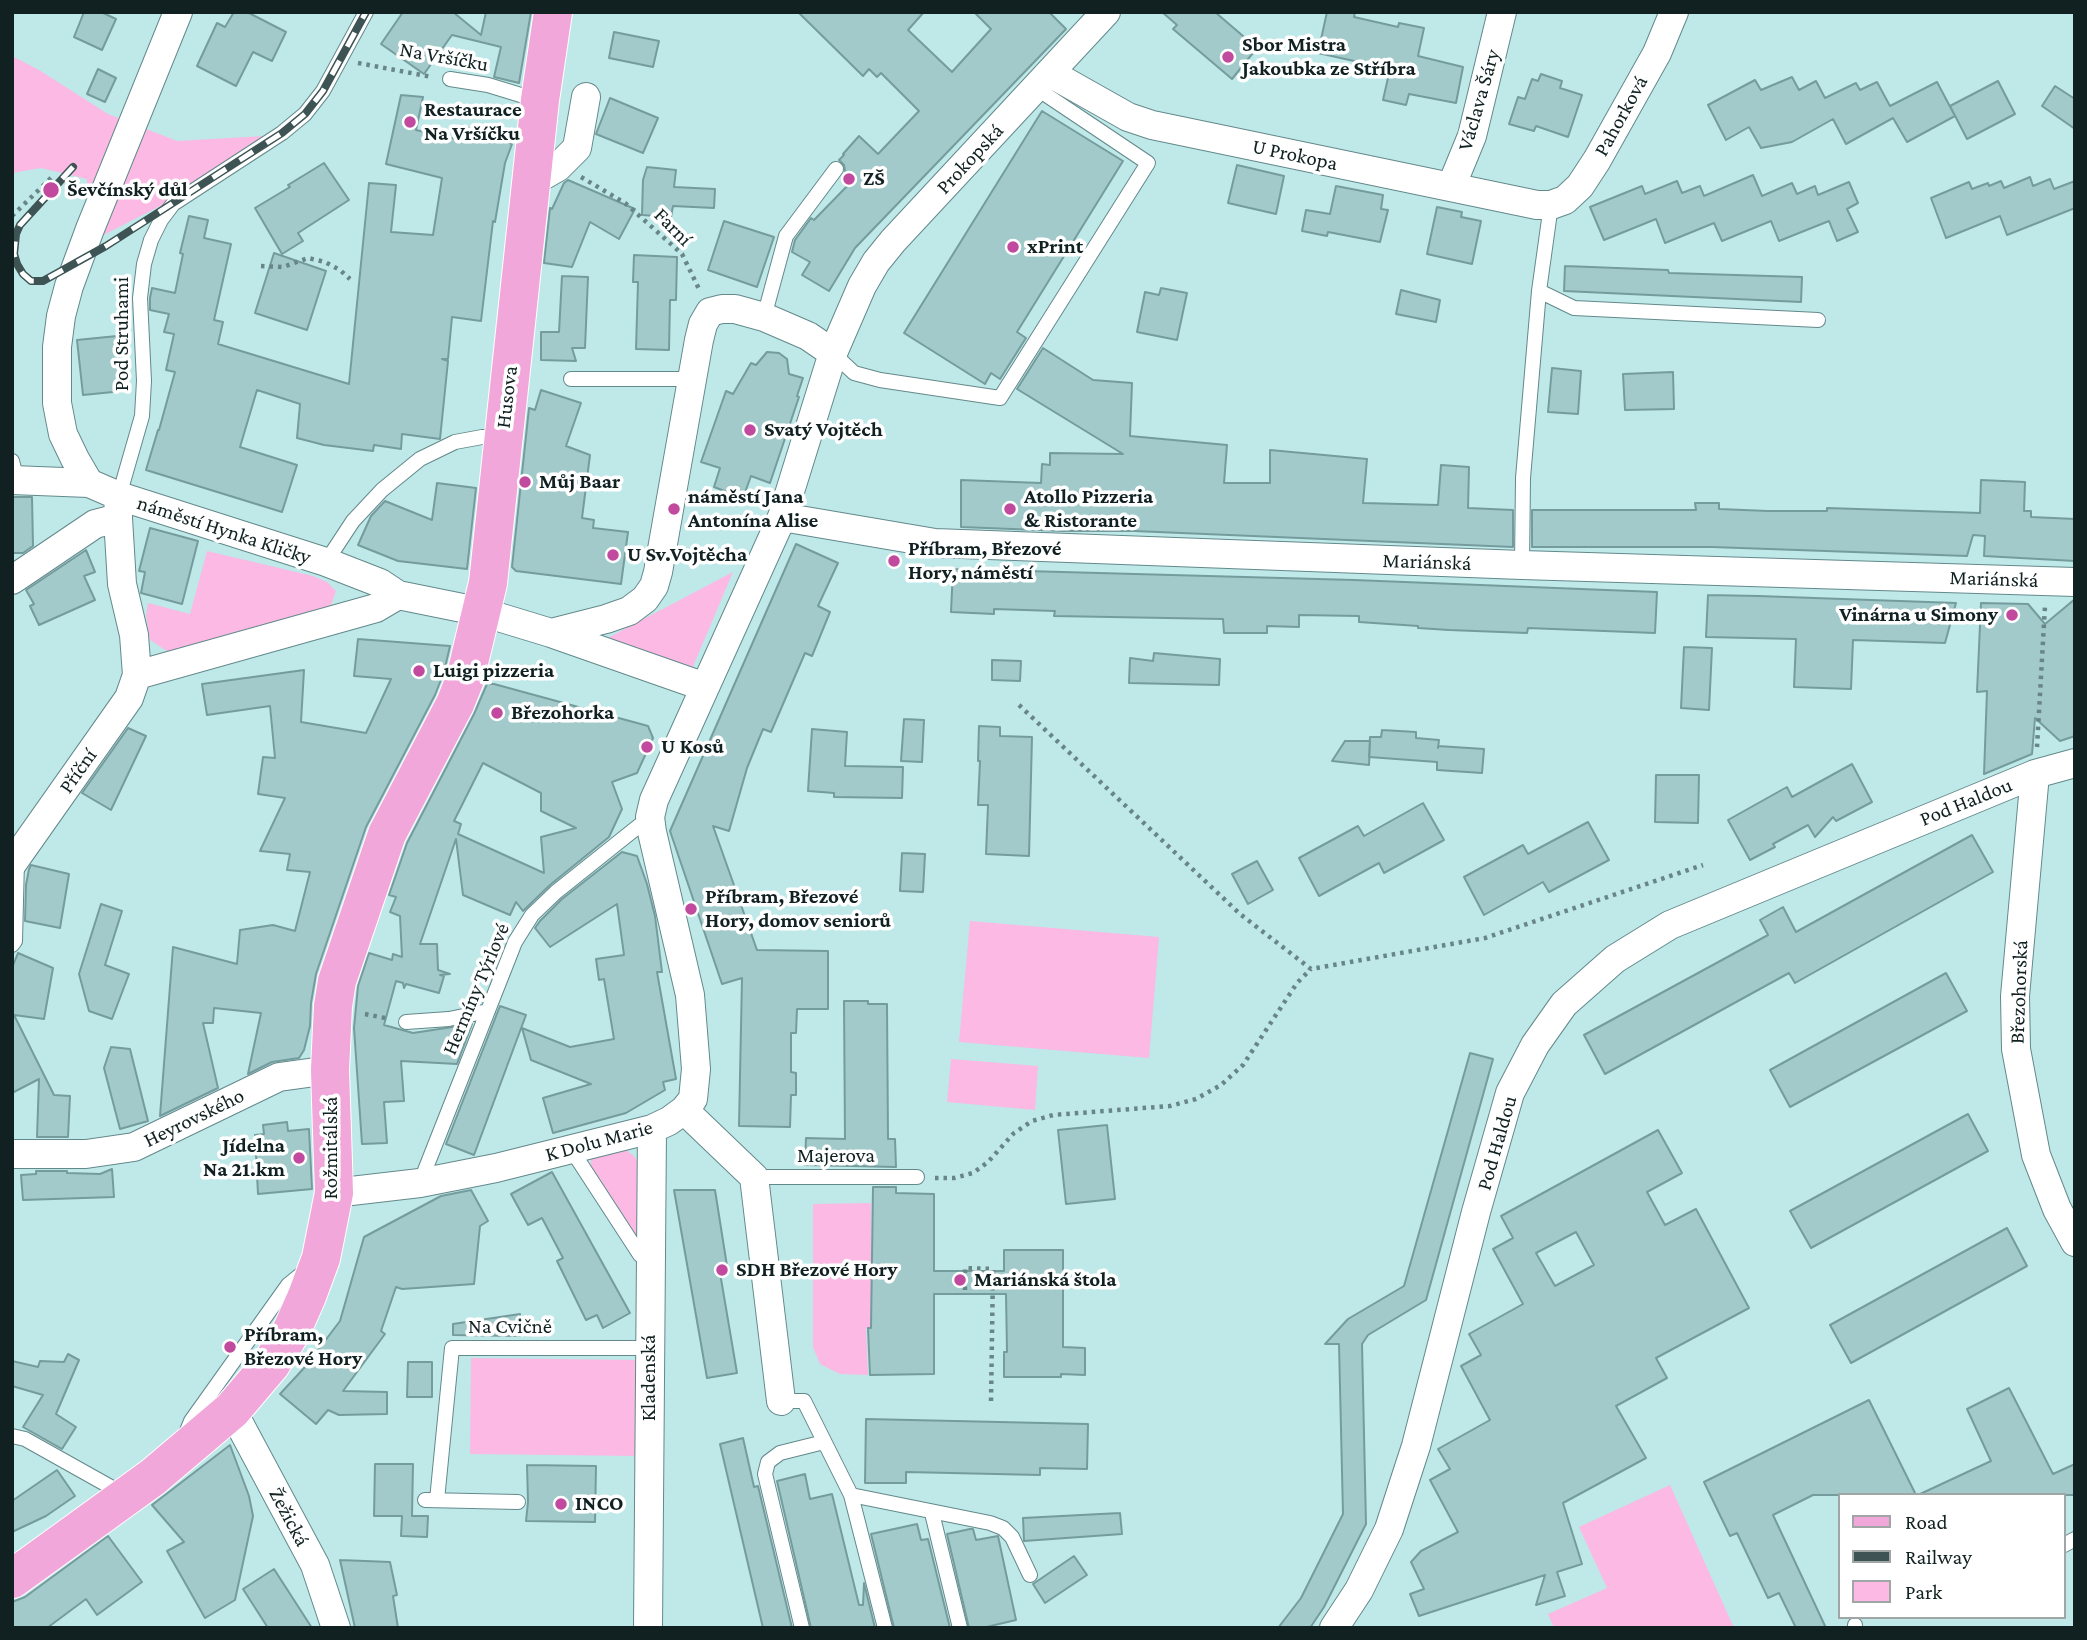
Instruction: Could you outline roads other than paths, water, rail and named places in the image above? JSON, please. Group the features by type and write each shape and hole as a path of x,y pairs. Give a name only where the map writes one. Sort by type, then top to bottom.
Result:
{"main road":[{"name":"Husova","path":"482,612 489,572 540,100 553,12"},
{"name":"Rožmitálská","path":"12,1578 128,1496 233,1410 271,1364 292,1330 321,1258 334,1193 330,1070 337,981 387,834 455,704 472,657 482,612"}],"street":[{"path":"12,580 118,507 89,483 63,434 57,404 57,347 69,286 178,12"},
{"name":"Prokopská","path":"650,817 654,800 782,517 833,353 862,286 885,251 1106,12"},
{"name":"Václava Šáry","path":"1451,187 1472,136 1502,12"},
{"name":"Pahorková","path":"1551,205 1565,200 1580,186 1597,160 1657,53 1674,12"},
{"name":"U Prokopa","path":"1043,80 1152,125 1537,205 1551,205"},
{"path":"532,182 558,167 578,148 586,97"},
{"path":"551,633 629,611 645,599 654,586 703,324 710,312 735,309 764,317 808,336 833,353"},
{"path":"14,473 89,483"},
{"name":"náměstí Hynka Kličky","path":"137,675 134,635 122,584 118,507 326,562 380,583 398,595 482,612 705,687"},
{"name":"Mariánská","path":"782,517 935,543 2075,582"},
{"path":"137,675 376,607 398,595"},
{"name":"Příční","path":"14,861 129,698 137,675"},
{"name":"Pod Haldou","path":"1334,1628 1359,1590 1389,1529 1416,1446 1510,1093 1535,1045 1563,1004 1615,959 1670,925 2035,774 2075,763"},
{"name":"Březohorská","path":"2035,774 2015,996 2016,1049 2036,1155 2057,1209 2075,1242"},
{"path":"650,817 690,995 696,1085 693,1098 684,1110 754,1177 781,1401"},
{"name":"Heyrovského","path":"12,1154 86,1154 134,1147 279,1077 330,1070"},
{"name":"K Dolu Marie","path":"334,1193 420,1183 496,1168 652,1129 670,1121 684,1110"},
{"name":"Kladenská","path":"648,1628 652,1129"},
{"name":"Žežická","path":"233,1410 315,1566 335,1628"}],"lane":[{"name":"Pod Struhami","path":"118,507 142,416 144,381 140,298 144,264 160,220 173,204 282,133 305,114 323,92 366,12"},
{"name":"Na Vršíčku","path":"450,79 488,85 540,100"},
{"path":"833,353 854,373 880,380 1000,398 1148,163 1043,80"},
{"path":"764,317 786,236 836,169"},
{"path":"1522,565 1523,478 1539,291 1551,205"},
{"path":"1539,291 1574,308 1818,320"},
{"path":"571,379 692,379"},
{"path":"326,562 353,521 382,490 420,459 455,442 482,437 502,437"},
{"name":"Hermíny Týrlové","path":"420,1183 514,942 532,915 556,892 650,817"},
{"path":"12,945 15,941 14,861"},
{"path":"405,1021 449,1018 488,1011"},
{"path":"571,1149 640,1255 650,1259"},
{"name":"Majerova","path":"754,1177 917,1177"},
{"path":"177,1458 191,1421 288,1285 321,1258"},
{"name":"Na Cvičně","path":"518,1502 431,1500 452,1348 650,1348"},
{"path":"781,1401 804,1401 851,1495 885,1628"},
{"path":"12,1436 25,1439 128,1496"},
{"path":"802,1628 765,1474 768,1462 780,1453 824,1442"},
{"path":"851,1495 990,1523 1003,1528 1012,1537 1030,1575"},
{"path":"932,1513 960,1628"}],"railway":[{"path":"73,167 20,225 16,234 14,254 17,264 31,281 43,281 106,246 282,133 305,114 323,91 366,12"}],"place":[{"name":"Sbor Mistra Jakoubka ze Stříbra","path":"1228,57"},
{"name":"Restaurace Na Vršíčku","path":"410,122"},
{"name":"ZŠ","path":"849,179"},
{"name":"Ševčínský důl","path":"51,190"},
{"name":"xPrint","path":"1013,247"},
{"name":"Svatý Vojtěch","path":"750,430"},
{"name":"Můj Baar","path":"525,482"},
{"name":"náměstí Jana Antonína Alise","path":"674,509"},
{"name":"Atollo Pizzeria & Ristorante","path":"1010,509"},
{"name":"U Sv.Vojtěcha","path":"613,555"},
{"name":"Příbram, Březové Hory, náměstí","path":"894,561"},
{"name":"Vinárna u Simony","path":"2012,615"},
{"name":"Luigi pizzeria","path":"419,671"},
{"name":"Březohorka","path":"497,713"},
{"name":"U Kosů","path":"647,747"},
{"name":"Příbram, Březové Hory, domov seniorů","path":"691,909"},
{"name":"Jídelna Na 21.km","path":"299,1158"},
{"name":"SDH Březové Hory","path":"722,1270"},
{"name":"Mariánská štola","path":"960,1280"},
{"name":"Příbram, Březové Hory","path":"230,1347"},
{"name":"INCO","path":"561,1504"}]}
